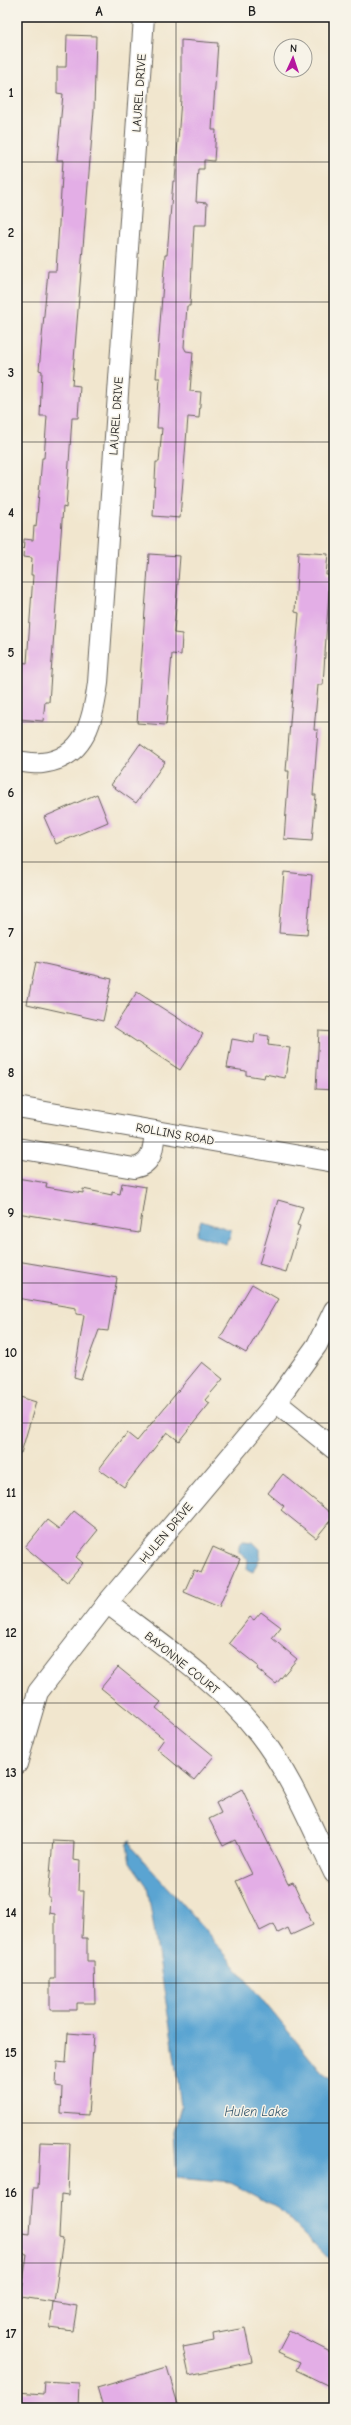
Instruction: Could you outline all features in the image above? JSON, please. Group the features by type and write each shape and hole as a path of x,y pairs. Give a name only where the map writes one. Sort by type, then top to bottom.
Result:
{"street":[{"name":"LAUREL DRIVE","path":"17,761 42,764 67,755 85,737 94,710 98,683 144,17"},
{"name":"ROLLINS ROAD","path":"17,1107 334,1162"},
{"path":"17,1148 134,1168 142,1166 150,1159 155,1131"},
{"name":"HULEN DRIVE","path":"17,1764 38,1692 107,1603 276,1402 317,1345 334,1310"},
{"path":"276,1402 334,1450"},
{"name":"BAYONNE COURT","path":"107,1603 208,1681 258,1733 283,1768 334,1873"}],"water":[{"path":"201,1220 231,1230 230,1240 228,1239 226,1244 196,1235"},
{"path":"243,1541 253,1542 260,1549 260,1557 253,1572 247,1569 248,1559 239,1552 239,1545"},
{"name":"Hulen Lake","path":"130,1840 132,1848 201,1925 323,2074 334,2079 334,2264 278,2208 231,2183 177,2178 174,2131 181,2107 172,2039 147,1886 130,1862 127,1845"}],"building":[{"path":"67,35 96,36 94,110 72,385 80,386 78,418 72,418 66,508 63,507 49,702 45,702 43,721 19,719 21,700 17,699 17,682 19,662 27,663 33,575 31,575 32,558 23,557 24,539 33,540 34,526 36,527 42,458 44,458 47,416 40,416 42,371 39,370 48,271 56,271 63,160 57,160 63,94 57,93 57,67 66,67"},
{"path":"181,40 218,43 212,130 216,130 214,161 204,160 204,169 198,169 196,202 207,203 206,225 194,225 190,306 187,306 184,347 186,351 193,352 190,391 201,392 199,418 188,417 180,518 153,516 156,462 159,462 162,428 157,428 160,378 156,378 165,255 167,255 173,181 175,181 181,99"},
{"path":"298,552 328,554 326,575 330,575 323,685 318,685 314,730 318,730 313,795 316,795 312,841 284,839 289,771 286,771 299,613 295,612"},
{"path":"149,554 180,556 174,633 182,634 181,655 172,654 166,725 137,723"},
{"path":"140,744 165,762 136,803 111,785"},
{"path":"97,794 108,822 56,844 44,817"},
{"path":"284,872 312,875 307,935 279,933"},
{"path":"36,962 112,979 103,1021 27,1004"},
{"path":"137,992 203,1034 180,1070 114,1027"},
{"path":"319,1031 334,1032 334,1090 316,1089"},
{"path":"255,1034 269,1036 268,1045 290,1048 285,1078 265,1074 264,1078 246,1075 246,1071 227,1068 232,1039 254,1043"},
{"path":"17,1178 47,1183 46,1187 83,1193 83,1189 112,1195 112,1192 120,1194 122,1183 146,1187 139,1233 17,1213"},
{"path":"278,1200 303,1207 297,1225 300,1226 286,1272 259,1264"},
{"path":"17,1261 117,1278 108,1331 99,1330 81,1379 74,1377 84,1315 76,1314 76,1308 17,1298"},
{"path":"252,1284 278,1299 246,1353 220,1338"},
{"path":"202,1362 223,1379 205,1400 210,1403 179,1441 167,1432 124,1487 99,1469 127,1433 137,1441"},
{"path":"17,1396 36,1402 21,1453 17,1452"},
{"path":"283,1474 334,1516 316,1538 281,1510 284,1506 268,1493"},
{"path":"74,1511 98,1530 76,1557 83,1563 67,1582 25,1547 47,1520 59,1529"},
{"path":"213,1547 240,1559 219,1607 184,1592 194,1570 201,1573"},
{"path":"261,1612 281,1627 272,1638 297,1659 276,1684 257,1669 258,1666 229,1643 250,1617 254,1620"},
{"path":"118,1667 161,1702 156,1708 214,1756 194,1780 157,1749 164,1739 101,1688"},
{"path":"242,1789 288,1884 293,1882 313,1925 291,1935 288,1928 278,1933 274,1924 260,1931 236,1881 252,1874 235,1840 223,1846 209,1819 221,1813 216,1803"},
{"path":"53,1840 74,1841 73,1860 80,1861 79,1891 84,1891 82,1938 87,1938 87,1961 94,1961 95,2003 77,2003 77,2010 50,2010 50,1979 55,1979 55,1914 49,1913 50,1897 48,1897"},
{"path":"68,2033 94,2035 88,2115 61,2113 62,2087 56,2086 57,2062 66,2063"},
{"path":"40,2142 70,2143 68,2195 61,2194 59,2238 63,2239 54,2302 21,2297 27,2254 20,2253 22,2233 30,2234 33,2189 38,2189"},
{"path":"53,2302 77,2306 73,2331 50,2328"},
{"path":"245,2328 252,2362 189,2375 183,2347 214,2341 213,2334"},
{"path":"289,2331 334,2354 334,2376 329,2386 296,2370 300,2362 278,2352"},
{"path":"167,2367 179,2408 103,2408 97,2388"},
{"path":"44,2381 79,2383 78,2408 17,2408 18,2392 43,2394"}]}
